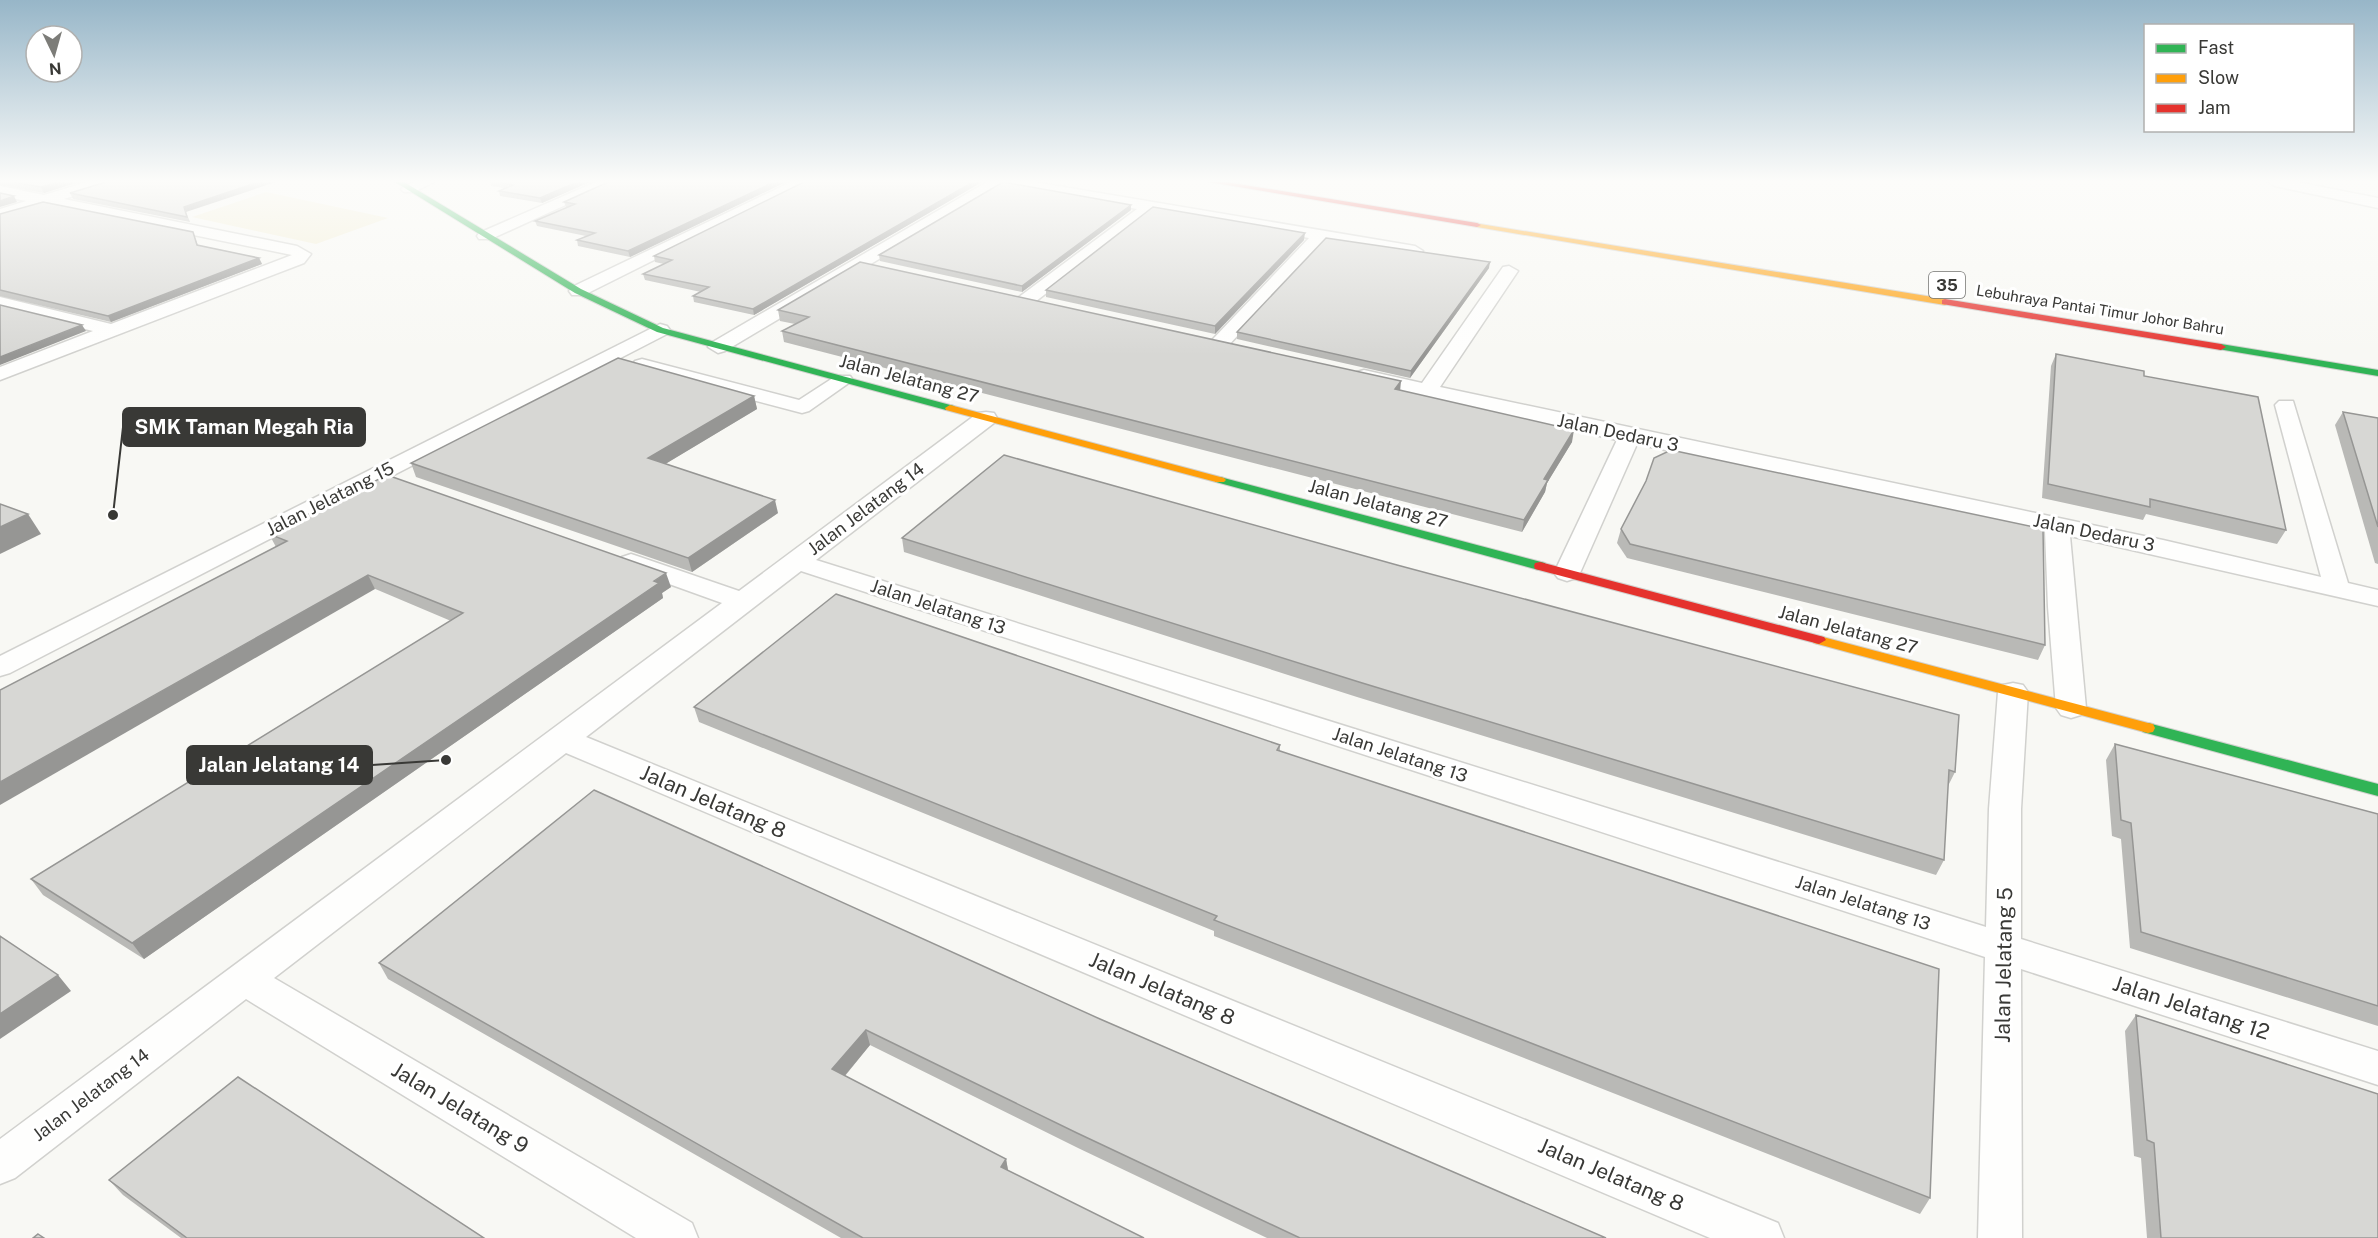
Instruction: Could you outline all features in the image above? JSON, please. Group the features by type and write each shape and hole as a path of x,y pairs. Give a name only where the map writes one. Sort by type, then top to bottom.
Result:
{"main road":[{"name":"Jalan Jelatang 27","path":"491,240 578,291 660,330 718,347 2378,790"},
{"name":"Lebuhraya Pantai Timur Johor Bahru","path":"1565,240 2378,373"},
{"path":"1657,240 1665,241"}],"street":[{"path":"0,374 298,259 303,254 297,250 245,240"},
{"path":"578,291 684,240"},
{"path":"718,347 900,240"},
{"path":"1025,301 1106,240"},
{"path":"1220,343 1317,240"},
{"path":"1354,240 1415,251"},
{"path":"859,264 892,271"},
{"path":"1428,390 1509,271"},
{"path":"1003,296 1057,307"},
{"path":"0,302 111,330"},
{"name":"Jalan Jelatang 15","path":"0,668 660,330"},
{"path":"1198,338 1243,348"},
{"path":"609,357 802,407 843,380"},
{"name":"Jalan Dedaru 3","path":"1343,371 1630,436 2057,526 2378,598"},
{"path":"2286,405 2337,589"},
{"name":"Jalan Jelatang 14","path":"0,1164 986,418"},
{"path":"1567,573 1630,436"},
{"path":"379,474 412,486"},
{"path":"2057,526 2061,606 2071,708"},
{"path":"611,555 744,602"},
{"name":"Jalan Jelatang 13","path":"797,562 2004,948"},
{"name":"Jalan Jelatang 5","path":"2001,1238 2005,809 2013,692"},
{"name":"Jalan Jelatang 8","path":"561,739 1762,1238"},
{"name":"Jalan Jelatang 12","path":"2004,948 2378,1068"},
{"name":"Jalan Jelatang 9","path":"244,979 676,1238"}],"shaded area":[{"path":"297,240 328,240 316,244"}],"building":[{"path":"0,240 195,240 197,245 259,258 108,316 0,290"},
{"path":"578,240 652,240 628,251"},
{"path":"687,240 873,240 753,309 693,296 709,287 643,274 672,260 654,256"},
{"path":"905,240 1084,240 1022,286 879,255"},
{"path":"1111,240 1298,240 1215,326 1046,290"},
{"path":"1324,240 1338,240 1490,262 1411,371 1237,332"},
{"path":"860,262 1401,381 1395,389 1574,430 1544,479 1548,480 1524,520 782,331 809,317 778,310"},
{"path":"0,305 82,325 0,357"},
{"path":"2056,354 2144,371 2144,376 2258,397 2286,530 2150,499 2150,507 2048,484"},
{"path":"618,358 754,396 648,458 775,500 688,558 411,463"},
{"path":"2343,412 2378,418 2378,527"},
{"path":"1671,450 2043,529 2045,645 1630,544 1621,529 1646,481 1654,458"},
{"path":"1004,455 1397,565 1959,715 1955,772 1949,770 1944,860 1359,682 902,538"},
{"path":"387,475 666,573 654,581 659,583 132,943 31,879 463,613 368,575 0,782 0,690 287,541 269,534"},
{"path":"0,504 28,514 0,527"},
{"path":"836,594 1280,745 1277,750 1939,969 1930,1198 1214,920 1217,916 694,707"},
{"path":"2115,744 2378,814 2378,1006 2141,932 2131,823 2121,820"},
{"path":"594,790 1100,1019 1606,1238 1300,1238 866,1030 832,1069 1006,1159 1001,1167 1144,1238 863,1238 379,963"},
{"path":"0,936 58,975 0,1014"},
{"path":"2136,1015 2378,1094 2378,1238 2161,1238 2154,1143 2147,1140"},
{"path":"238,1077 484,1238 187,1238 109,1180"}],"traffic: fast":[{"path":"494,240 578,291 660,330 950,408"},
{"path":"2221,347 2378,373"},
{"path":"1220,480 1540,566"},
{"path":"2148,728 2378,790"}],"traffic: slow":[{"path":"1567,240 1945,302"},
{"path":"950,408 1220,480"},
{"path":"1819,640 2148,728"}],"traffic: jam":[{"path":"1945,302 2221,347"},
{"path":"1540,566 1819,640"}],"place":[{"name":"SMK Taman Megah Ria","path":"113,515"},
{"name":"Jalan Jelatang 14","path":"446,760"}]}
